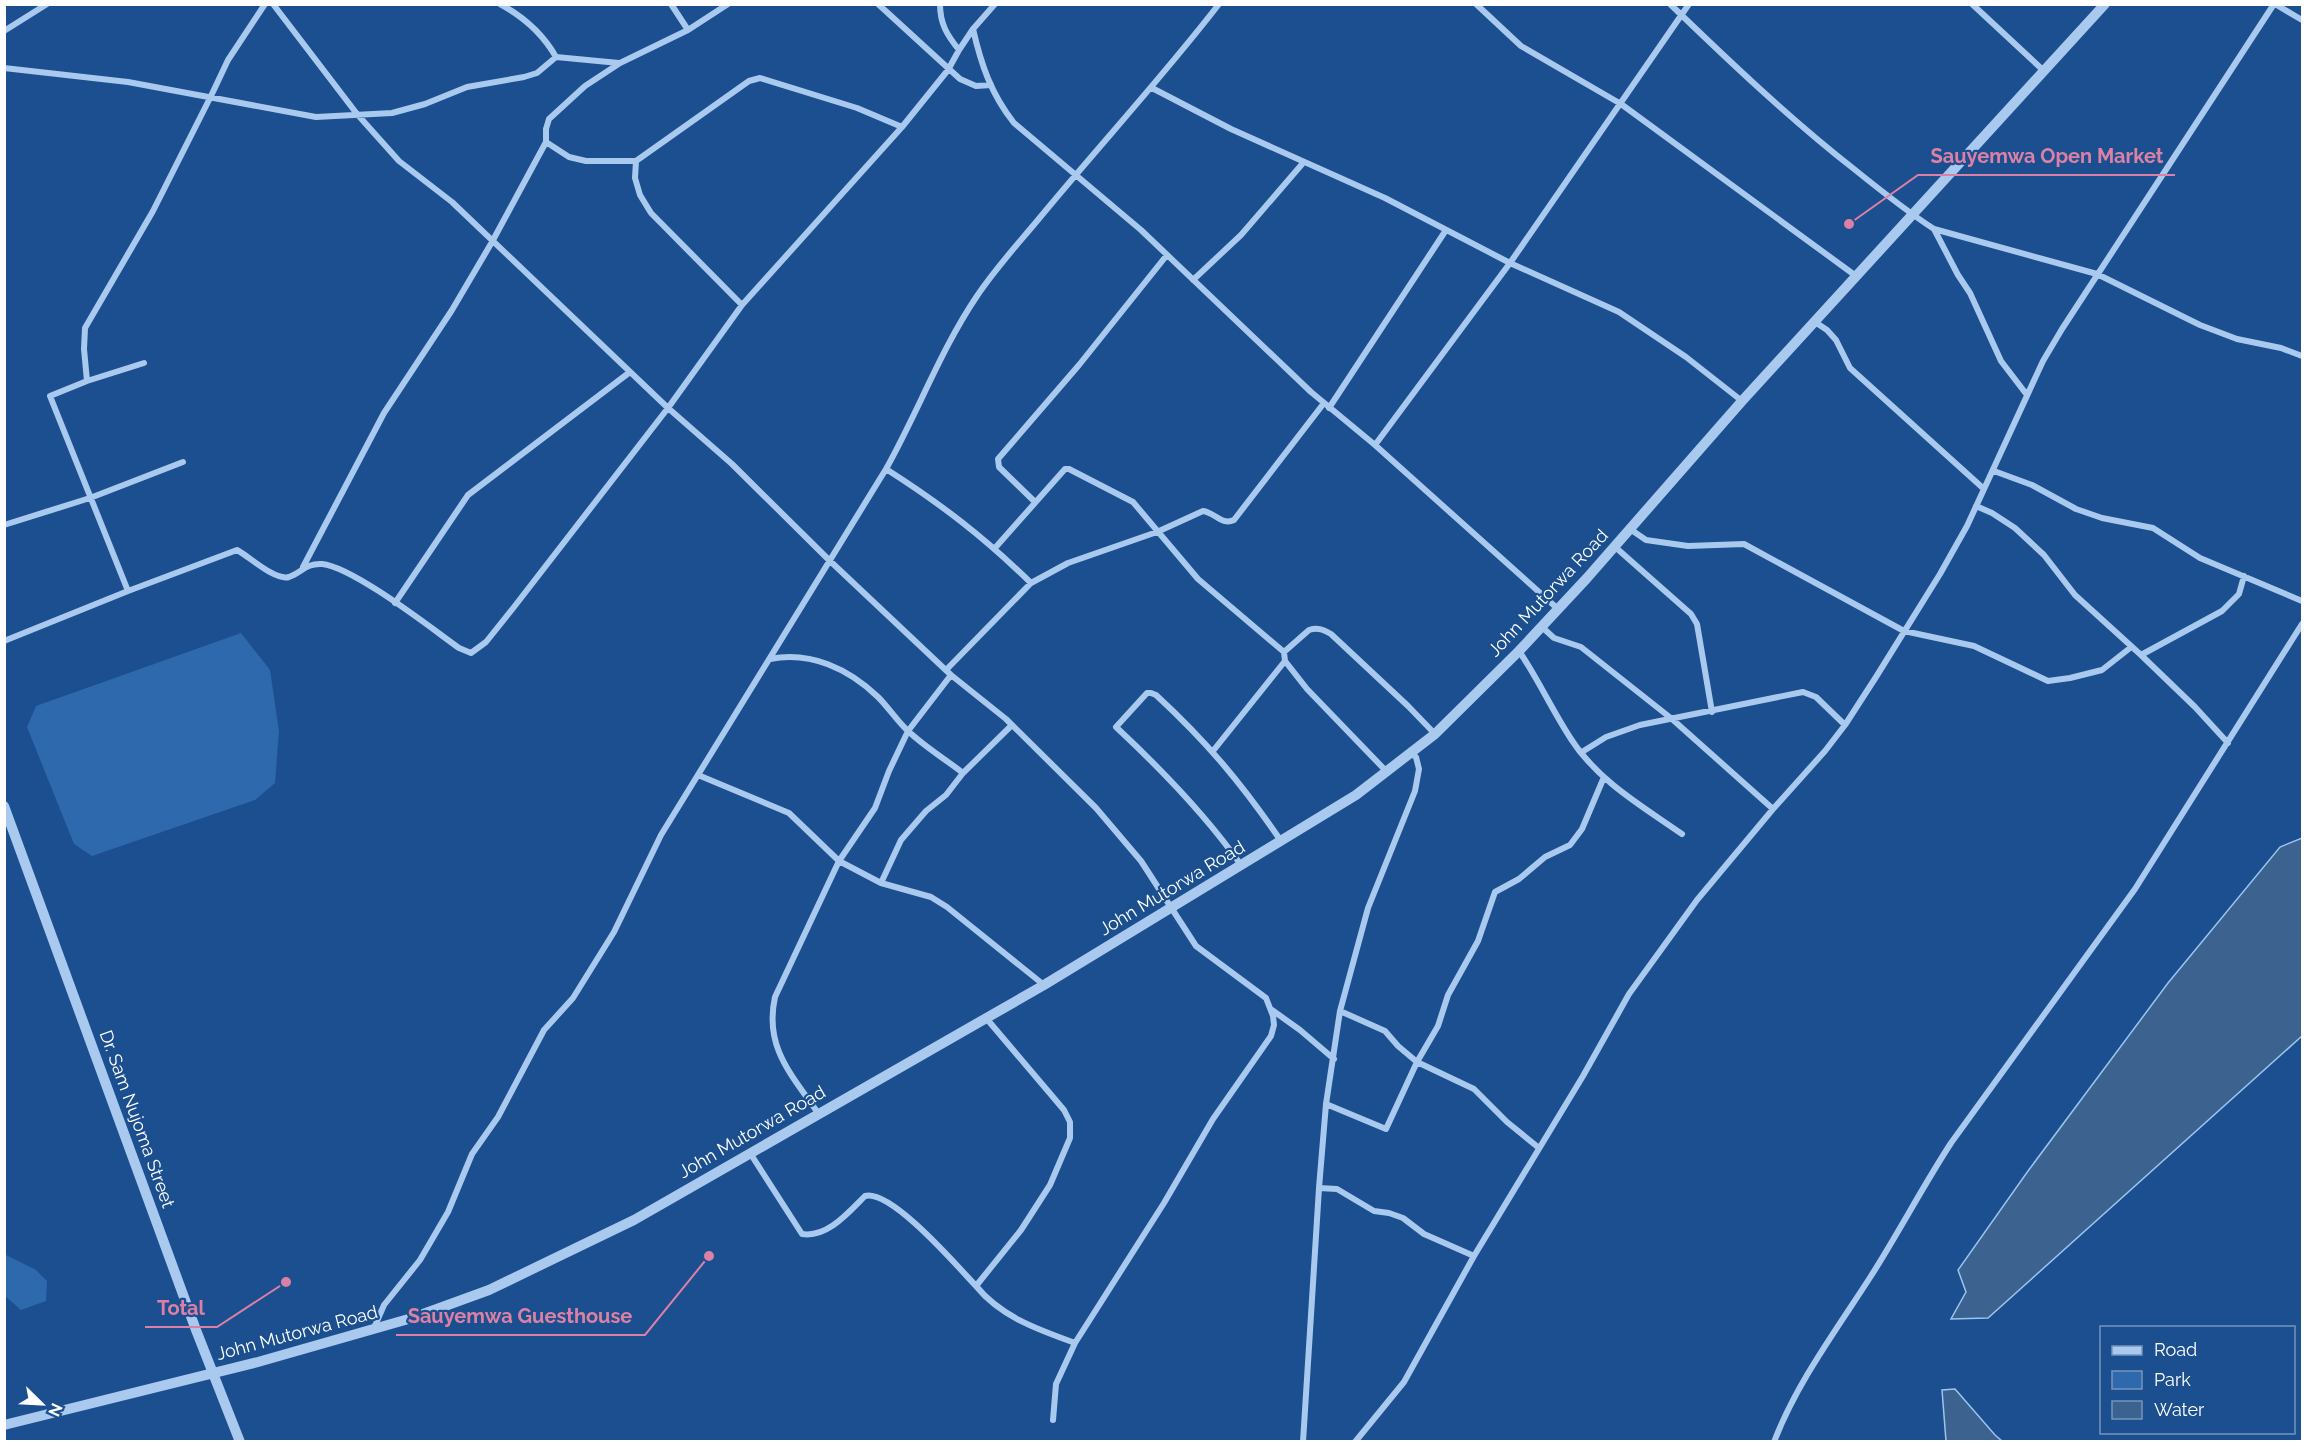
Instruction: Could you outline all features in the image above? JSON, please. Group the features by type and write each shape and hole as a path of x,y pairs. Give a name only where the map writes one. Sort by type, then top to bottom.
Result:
{"street":[{"path":"4,31 48,4"},
{"path":"87,381 85,328 153,211 228,60 265,4"},
{"path":"273,4 357,114 399,161 452,202 630,372 732,464 829,560 949,672 1012,725 1096,808 1141,861 1196,946 1266,998 1272,1010 1274,1025 1271,1035 1213,1119 1164,1203 1075,1343 1056,1384 1053,1420"},
{"path":"500,4 546,39 556,57"},
{"path":"671,4 688,30"},
{"path":"303,567 384,413 452,310 492,242 546,142 549,119 585,86 620,63 688,30 728,4"},
{"path":"878,4 948,70 968,84 991,85"},
{"path":"940,4 940,16 945,32 959,50"},
{"path":"4,641 237,550 277,576 288,577 303,567 323,564 345,572 459,648 471,652 486,642 514,607 669,408 742,305 902,127 948,70 973,29 995,4"},
{"path":"373,1330 384,1305 420,1260 448,1212 472,1154 498,1117 544,1030 573,998 614,932 662,835 886,469 910,427 970,307 1075,175 1152,87 1219,4"},
{"path":"1476,4 1521,46 1621,104 1856,276"},
{"path":"1670,4 1742,74 1803,127 1912,215 1935,229 2097,274 2200,325 2237,339 2281,348 2302,356"},
{"path":"1375,446 1510,263 1689,4"},
{"path":"1972,4 2045,72"},
{"name":"John Mutorwa Road","path":"4,1425 373,1330 489,1290 634,1220 750,1154 1044,985 1356,795 1435,734 1542,627 1742,401 2105,4"},
{"path":"1355,1442 1404,1382 1474,1256 1583,1076 1629,994 1697,900 1845,725 1940,574 1994,471 2043,361 2097,274 2159,184 2275,4 2302,20"},
{"path":"973,29 980,62 999,104 1014,123 1167,255 1327,405 1558,609"},
{"path":"4,68 128,82 316,117 392,113 425,104 467,87 537,73 556,57 620,63"},
{"path":"546,142 569,157 586,161 636,161 749,81 760,78 857,108 902,127"},
{"path":"1152,87 1231,129 1385,198 1510,263 1619,312 1686,357 1742,401"},
{"path":"636,161 635,178 640,195 651,213 742,305"},
{"path":"1193,280 1247,229 1303,163"},
{"path":"1935,229 1958,275 1970,293 2001,361 2027,395"},
{"path":"818,1113 787,1068 773,1037 772,1011 775,997 839,861 875,808 908,731 949,672 1031,583 1068,563 1157,532 1203,511 1224,521 1234,520 1327,405 1446,230"},
{"path":"1035,502 999,467 998,459 1079,365 1167,255"},
{"path":"1815,322 1836,340 1850,368 1984,489"},
{"path":"128,591 50,396 87,381 144,363"},
{"path":"394,603 468,495 630,372"},
{"path":"4,525 90,498 183,462"},
{"path":"886,469 942,505 995,548 1031,583"},
{"path":"995,548 1060,471 1069,469 1133,502 1198,579 1284,652 1285,661 1307,690 1387,772"},
{"path":"1994,471 2032,485 2085,512 2102,518 2152,528 2200,558 2302,601"},
{"path":"1976,506 2015,528 2043,555 2075,595 2130,648 2141,655 2228,743"},
{"path":"1629,529 1646,540 1688,546 1744,544 1904,631 1974,646 2048,681 2102,670 2130,648"},
{"path":"1614,546 1694,619 1700,638 1712,712"},
{"path":"2141,655 2222,611 2234,601 2244,576"},
{"path":"1774,1442 1800,1387 1876,1268 1923,1186 1951,1143 2135,889 2302,624"},
{"path":"1542,627 1554,638 1581,647 1672,719 1773,809"},
{"path":"1284,652 1310,630 1324,630 1408,706 1435,734"},
{"path":"1518,651 1535,675 1571,739 1604,777 1682,834"},
{"path":"770,659 793,657 836,666 852,675 878,697 908,731 963,773"},
{"path":"1213,751 1285,661"},
{"path":"1582,752 1620,731 1803,692 1816,697 1845,725"},
{"path":"1241,865 1226,844 1159,767 1116,727 1143,696 1151,693 1213,751 1247,792 1281,841"},
{"path":"881,884 901,840 926,811 946,795 963,773 1012,725"},
{"path":"1303,1442 1326,1104 1340,1011 1368,908 1419,778 1418,763 1411,754"},
{"path":"698,775 789,813 839,861 881,884 931,897 947,907 1044,985"},
{"path":"1326,1104 1386,1129 1417,1062 1438,1026 1448,995 1478,941 1495,892 1519,879 1545,857 1574,841 1582,829 1604,777"},
{"name":"Dr. Sam Nujoma Street","path":"4,806 212,1373 240,1442"},
{"path":"1272,1010 1334,1059"},
{"path":"1340,1011 1385,1031 1398,1047 1417,1062 1474,1089 1507,1122 1539,1148"},
{"path":"976,1286 1021,1230 1044,1194 1070,1138 1070,1122 1064,1110 986,1018"},
{"path":"750,1154 802,1234 814,1236 827,1230 865,1197 878,1196 911,1220 987,1299 1028,1326 1075,1343"},
{"path":"1319,1188 1337,1189 1374,1211 1403,1218 1424,1234 1474,1256"}],"green space":[{"path":"241,633 270,670 279,731 275,783 255,800 92,856 74,844 27,727 36,706"},
{"path":"4,1254 36,1270 47,1281 46,1301 21,1310 5,1296"}],"water":[{"path":"2302,838 2302,1036 1988,1318 1951,1319 1966,1292 1958,1270 2028,1171 2168,983 2280,847"},
{"path":"1955,1389 2002,1441 1946,1441 1942,1390"}],"place":[{"name":"Sauyemwa Open Market","path":"1849,224"},
{"name":"Sauyemwa Guesthouse","path":"709,1256"},
{"name":"Total","path":"286,1282"}]}
